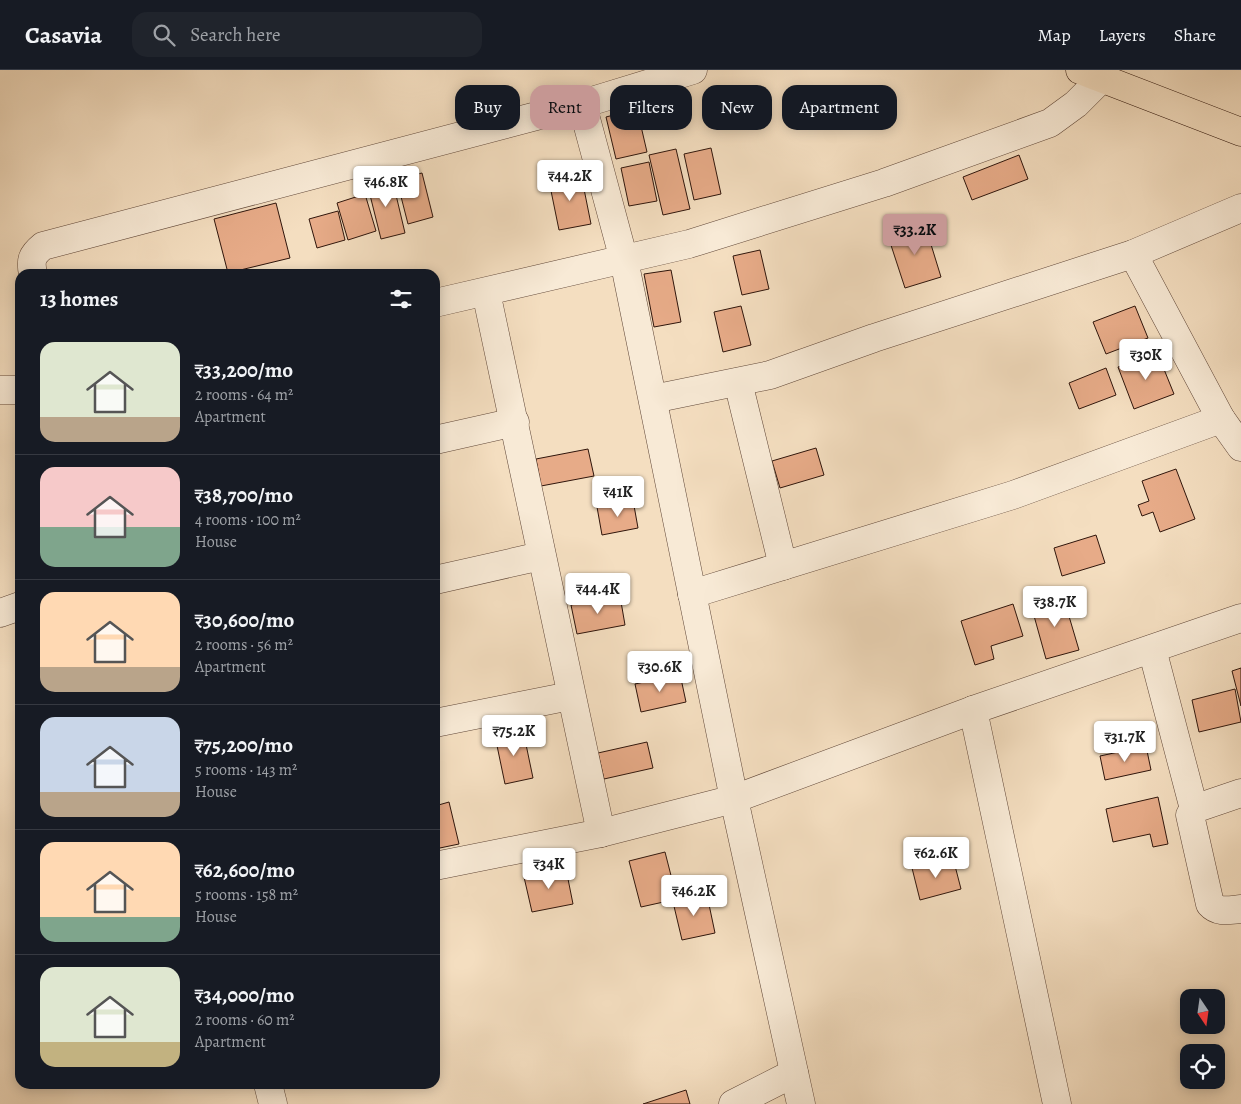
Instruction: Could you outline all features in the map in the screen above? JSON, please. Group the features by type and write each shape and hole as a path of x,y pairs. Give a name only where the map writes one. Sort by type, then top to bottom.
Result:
{"main road":[{"path":"1091,74 1241,132"}],"street":[{"path":"600,98 693,70"},
{"path":"440,302 689,244 884,183 1050,123 1076,104 1091,74"},
{"path":"32,269 31,261 34,253 43,246 530,118"},
{"path":"589,130 624,260 734,799 801,1104"},
{"path":"653,399 770,375 874,338 1133,254 1241,208"},
{"path":"1133,254 1221,418 1241,447"},
{"path":"486,292 515,422 570,696 601,833"},
{"path":"738,382 783,566"},
{"path":"0,390 15,390"},
{"path":"692,594 1013,495 1221,418"},
{"path":"440,439 515,422"},
{"path":"440,579 541,556"},
{"path":"0,613 15,608"},
{"path":"440,865 601,833 734,799 973,710 1241,618"},
{"path":"1152,649 1194,809"},
{"path":"440,722 570,696"},
{"path":"973,710 1057,1104"},
{"path":"1241,793 1194,809 1190,815 1210,904 1214,909 1241,909"},
{"path":"733,1104 794,1073"},
{"path":"269,1089 273,1104"}],"building":[{"path":"610,116 610,130 642,130 647,152 616,159 606,117"},
{"path":"711,148 721,194 694,200 684,154"},
{"path":"676,149 690,209 663,215 649,155"},
{"path":"1019,155 1028,179 972,200 963,177"},
{"path":"649,162 657,201 629,206 621,168"},
{"path":"408,170 410,176 422,173 433,217 408,224 395,173"},
{"path":"581,174 591,224 559,230 549,181"},
{"path":"392,178 405,233 381,239 367,183"},
{"path":"365,194 376,231 348,240 337,203"},
{"path":"276,203 290,258 245,269 227,269 214,219"},
{"path":"338,211 345,240 317,248 309,219"},
{"path":"925,225 941,277 905,288 888,236"},
{"path":"760,250 769,289 742,295 733,256"},
{"path":"671,270 681,322 654,327 644,274"},
{"path":"741,306 751,345 723,352 714,312"},
{"path":"1135,306 1148,338 1106,354 1093,322"},
{"path":"1157,352 1174,394 1134,409 1118,367"},
{"path":"1106,368 1116,395 1079,409 1069,383"},
{"path":"816,448 824,475 780,488 772,461"},
{"path":"588,449 594,476 541,486 536,459"},
{"path":"1176,469 1195,519 1160,532 1153,512 1142,516 1138,505 1149,501 1142,481"},
{"path":"633,500 638,528 602,535 597,507"},
{"path":"1096,535 1105,563 1062,576 1054,548"},
{"path":"620,596 625,625 577,634 571,605"},
{"path":"1063,596 1079,650 1046,659 1031,605"},
{"path":"1013,604 1023,636 991,646 994,659 975,665 961,621"},
{"path":"1241,668 1241,706 1232,671"},
{"path":"680,674 686,702 641,712 635,684"},
{"path":"1235,689 1241,722 1199,732 1192,700"},
{"path":"523,730 533,778 505,784 495,736"},
{"path":"647,742 653,768 604,779 598,753"},
{"path":"1146,746 1151,770 1105,780 1100,756"},
{"path":"1158,797 1168,844 1153,847 1150,834 1113,842 1106,809"},
{"path":"449,802 459,844 440,848 440,805"},
{"path":"665,852 677,899 641,907 629,861"},
{"path":"953,858 961,889 920,900 912,868"},
{"path":"566,869 573,904 532,912 524,877"},
{"path":"707,895 715,933 682,940 673,902"},
{"path":"686,1090 690,1104 643,1104"}]}
